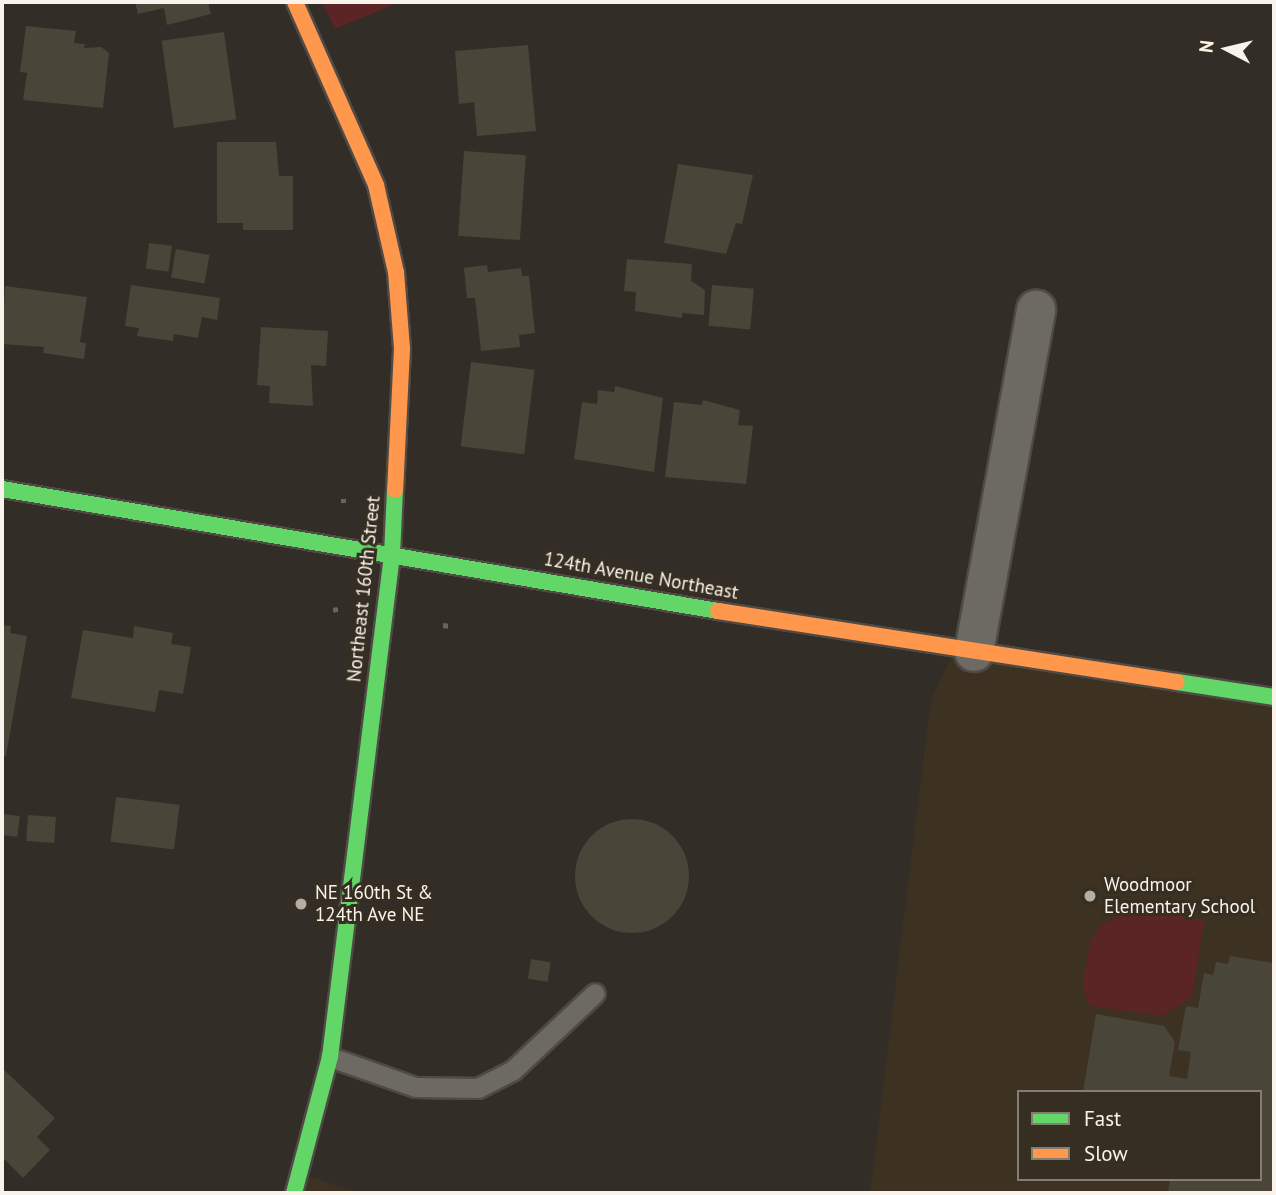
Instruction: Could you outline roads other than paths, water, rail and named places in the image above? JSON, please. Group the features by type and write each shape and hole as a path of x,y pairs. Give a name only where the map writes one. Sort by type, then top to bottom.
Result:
{"street":[{"name":"Northeast 160th Street","path":"294,1193 330,1057 392,555 402,349 396,272 376,185 295,2"},
{"path":"974,652 1036,310"},
{"name":"124th Avenue Northeast","path":"2,489 974,652 1274,697"}],"lane":[{"path":"330,1057 415,1087 478,1088 513,1070 595,993"}],"place":[{"name":"Woodmoor Elementary School","path":"1090,896"},
{"name":"NE 160th St & 124th Ave NE","path":"301,904"}]}
